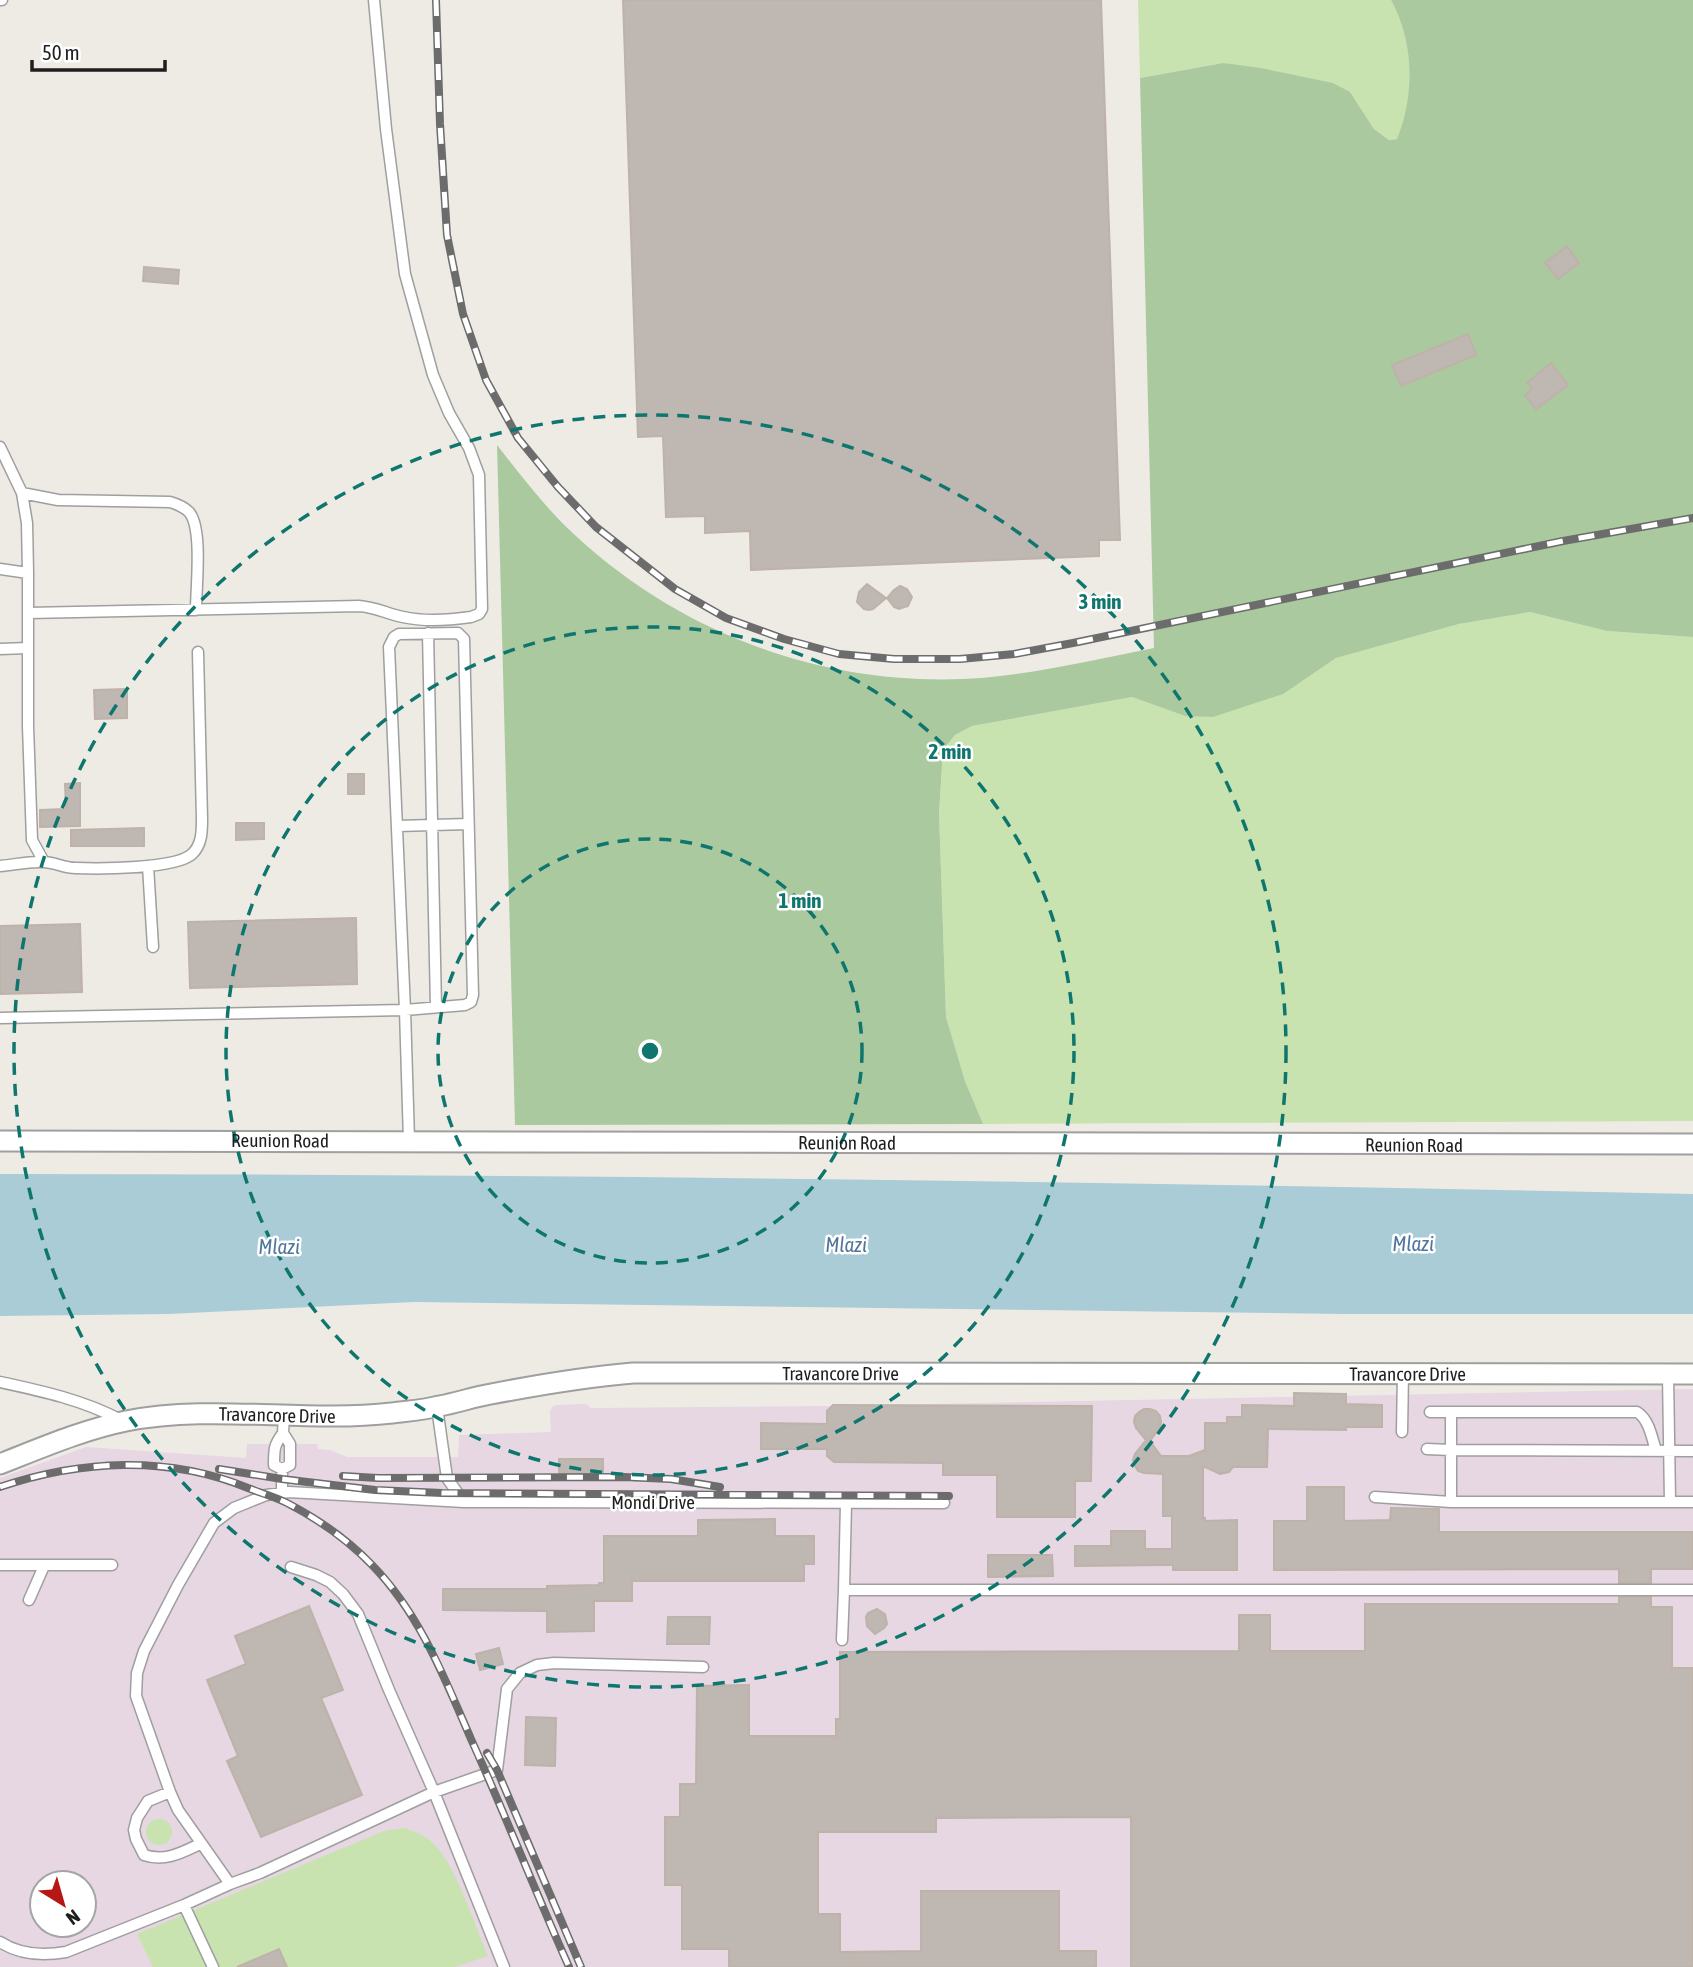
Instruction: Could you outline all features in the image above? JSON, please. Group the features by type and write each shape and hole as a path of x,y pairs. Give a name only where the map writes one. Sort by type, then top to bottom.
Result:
{"street":[{"name":"Reunion Road","path":"0,1141 1693,1144"},
{"name":"Travancore Drive","path":"0,1464 77,1435 124,1422 170,1416 284,1424 437,1407 489,1394 593,1376 633,1373 1693,1374"}],"lane":[{"path":"28,613 368,607 418,620 471,617 479,614 482,609 479,475 433,375 405,274 373,0"},
{"path":"0,447 5,467 22,493 27,523 28,726 32,840 44,862"},
{"path":"22,493 58,500 170,502 180,505 190,513 197,536 196,610"},
{"path":"0,569 28,573"},
{"path":"428,633 436,1007"},
{"path":"0,1018 405,1010 471,1002 473,995 464,639 458,633 400,634 394,637 389,646 405,1010 408,1140"},
{"path":"0,649 28,648"},
{"path":"0,866 44,862 73,868 148,866 179,862 191,855 202,834 198,652"},
{"path":"397,826 468,824"},
{"path":"148,866 153,947"},
{"path":"1402,1432 1403,1373"},
{"path":"1668,1374 1670,1502"},
{"path":"0,1382 96,1407 124,1422"},
{"path":"437,1407 447,1478 464,1502"},
{"path":"1430,1412 1637,1412 1645,1420 1656,1451"},
{"path":"1451,1412 1451,1502"},
{"path":"282,1469 290,1465 290,1444 284,1424"},
{"path":"282,1469 274,1465 274,1456 275,1444 284,1424"},
{"path":"1427,1449 1693,1451"},
{"path":"282,1469 282,1493"},
{"name":"Mondi Drive","path":"230,1884 178,1810 136,1696 137,1673 144,1651 178,1585 214,1523 234,1508 266,1495 282,1493 464,1502 944,1503"},
{"path":"1375,1497 1451,1502 1693,1502"},
{"path":"842,1640 846,1503"},
{"path":"0,1565 112,1565"},
{"path":"29,1600 44,1566"},
{"path":"291,1567 330,1582 358,1614 434,1792 504,1967"},
{"path":"844,1590 1693,1590"},
{"path":"0,1942 30,1954 66,1952 260,1873 434,1792 497,1770 507,1689 520,1673 537,1665 554,1663 703,1667"},
{"path":"170,1792 148,1801 137,1818 134,1830 140,1849 144,1855 156,1859 180,1854 200,1844"},
{"path":"184,1905 214,1967"}],"shaded area":[{"path":"1693,1389 1693,1967 0,1967 0,1478 86,1447 246,1458 247,1444 317,1444 318,1449 330,1450 347,1457 458,1457 459,1435 551,1432 552,1407 586,1404 591,1408 831,1406"}],"green space":[{"path":"1138,0 1391,0 1404,33 1410,69 1407,105 1398,139 1389,140 1374,129 1350,92 1223,63 1140,78"},
{"path":"1391,0 1693,0 1693,637 1607,631 1530,612 1459,624 1336,658 1283,694 1213,717 1185,716 1132,697 972,726 955,735 943,750 939,813 946,1017 965,1081 983,1124 515,1125 497,445 555,516 620,573 666,603 714,629 765,650 817,665 871,675 926,679 1004,676 1154,648 1140,78 1223,63 1333,83 1350,92 1374,129 1389,140 1397,139 1407,105 1409,69 1404,33"},
{"path":"1530,612 1607,631 1693,637 1693,1121 983,1124 965,1081 946,1017 939,814 943,750 955,735 972,726 1132,697 1185,716 1282,694 1336,658 1459,624"},
{"path":"159,1819 168,1823 172,1832 168,1841 159,1845 150,1841 146,1832 150,1823"},
{"path":"404,1828 426,1838 441,1852 457,1880 488,1956 455,1967 153,1967 137,1934 384,1831"}],"water":[{"name":"Mlazi","path":"0,1174 423,1175 1693,1194 1693,1314 1342,1314 414,1302 169,1314 0,1316"}],"building":[{"path":"623,0 1101,0 1120,540 1099,540 1099,556 751,570 750,531 705,533 705,516 666,517 663,436 638,437"},
{"path":"1567,246 1579,263 1558,279 1545,263"},
{"path":"144,267 179,270 178,284 143,281"},
{"path":"1468,334 1476,355 1401,386 1392,365"},
{"path":"1551,363 1568,385 1536,409 1525,395 1532,389 1527,383"},
{"path":"867,584 886,598 869,610 857,602 859,592"},
{"path":"900,586 907,589 912,597 908,606 899,609 887,598"},
{"path":"127,689 127,718 95,719 94,690"},
{"path":"348,774 364,774 364,794 348,794"},
{"path":"80,783 80,826 40,827 40,810 66,809 65,784"},
{"path":"236,823 264,823 264,839 236,840"},
{"path":"144,828 144,846 71,846 71,830"},
{"path":"356,918 357,984 190,988 188,922"},
{"path":"80,924 82,992 0,994 0,926"},
{"path":"1294,1393 1346,1394 1346,1404 1382,1405 1382,1427 1346,1427 1346,1430 1268,1429 1267,1467 1233,1467 1229,1472 1220,1474 1203,1466 1203,1518 1205,1521 1237,1520 1237,1570 1173,1570 1173,1565 1075,1566 1075,1546 1111,1546 1111,1531 1145,1531 1145,1549 1172,1549 1172,1516 1163,1516 1163,1474 1138,1471 1133,1460 1146,1440 1134,1422 1139,1412 1150,1409 1160,1416 1160,1427 1150,1441 1161,1456 1189,1456 1205,1450 1205,1423 1227,1423 1227,1417 1242,1417 1242,1405 1294,1406"},
{"path":"833,1405 1092,1406 1091,1481 1075,1481 1075,1517 997,1517 997,1475 943,1475 943,1463 834,1462 827,1456 827,1449 761,1449 761,1423 827,1424 827,1411"},
{"path":"559,1459 603,1459 603,1474 559,1475"},
{"path":"1307,1487 1344,1487 1344,1521 1390,1520 1391,1508 1439,1509 1439,1532 1693,1532 1693,1569 1651,1569 1651,1583 1619,1583 1619,1569 1274,1570 1274,1521 1307,1521"},
{"path":"775,1519 775,1536 814,1536 814,1564 804,1564 804,1581 632,1581 632,1601 594,1601 594,1631 547,1632 547,1611 443,1610 443,1589 547,1589 547,1586 604,1583 604,1536 698,1536 698,1520"},
{"path":"988,1555 1052,1555 1053,1576 988,1577"},
{"path":"1619,1597 1651,1597 1651,1607 1672,1607 1672,1668 1693,1668 1693,1967 1131,1967 1131,1817 936,1818 936,1832 818,1832 818,1914 840,1914 840,1952 921,1951 921,1891 1059,1891 1059,1951 1096,1951 1096,1967 729,1967 729,1949 682,1949 682,1885 665,1885 665,1817 680,1817 680,1784 696,1784 697,1686 749,1685 749,1736 836,1736 836,1719 840,1719 840,1652 1239,1651 1239,1615 1270,1615 1270,1651 1365,1651 1365,1604 1619,1604"},
{"path":"309,1606 343,1690 321,1698 362,1795 261,1837 227,1761 238,1756 207,1680 246,1664 235,1636"},
{"path":"877,1609 885,1614 887,1624 875,1634 867,1626 866,1617"},
{"path":"668,1617 710,1617 709,1644 667,1644"},
{"path":"499,1648 503,1664 480,1670 476,1654"},
{"path":"526,1717 556,1718 555,1766 525,1765"},
{"path":"279,1949 287,1967 237,1967"}],"railway":[{"path":"436,0 447,235 463,314 486,380 518,438 558,487 596,527 675,589 726,618 784,639 839,654 894,659 960,659 1014,654 1563,541 1693,518"},
{"path":"0,1487 61,1471 93,1467 124,1465 187,1470 218,1477 282,1501 321,1523 353,1547 389,1584 429,1647 484,1767 569,1967"},
{"path":"219,1469 375,1490 442,1493 949,1496"},
{"path":"343,1476 624,1477 671,1479 720,1487"},
{"path":"487,1753 497,1770 581,1967"}]}
